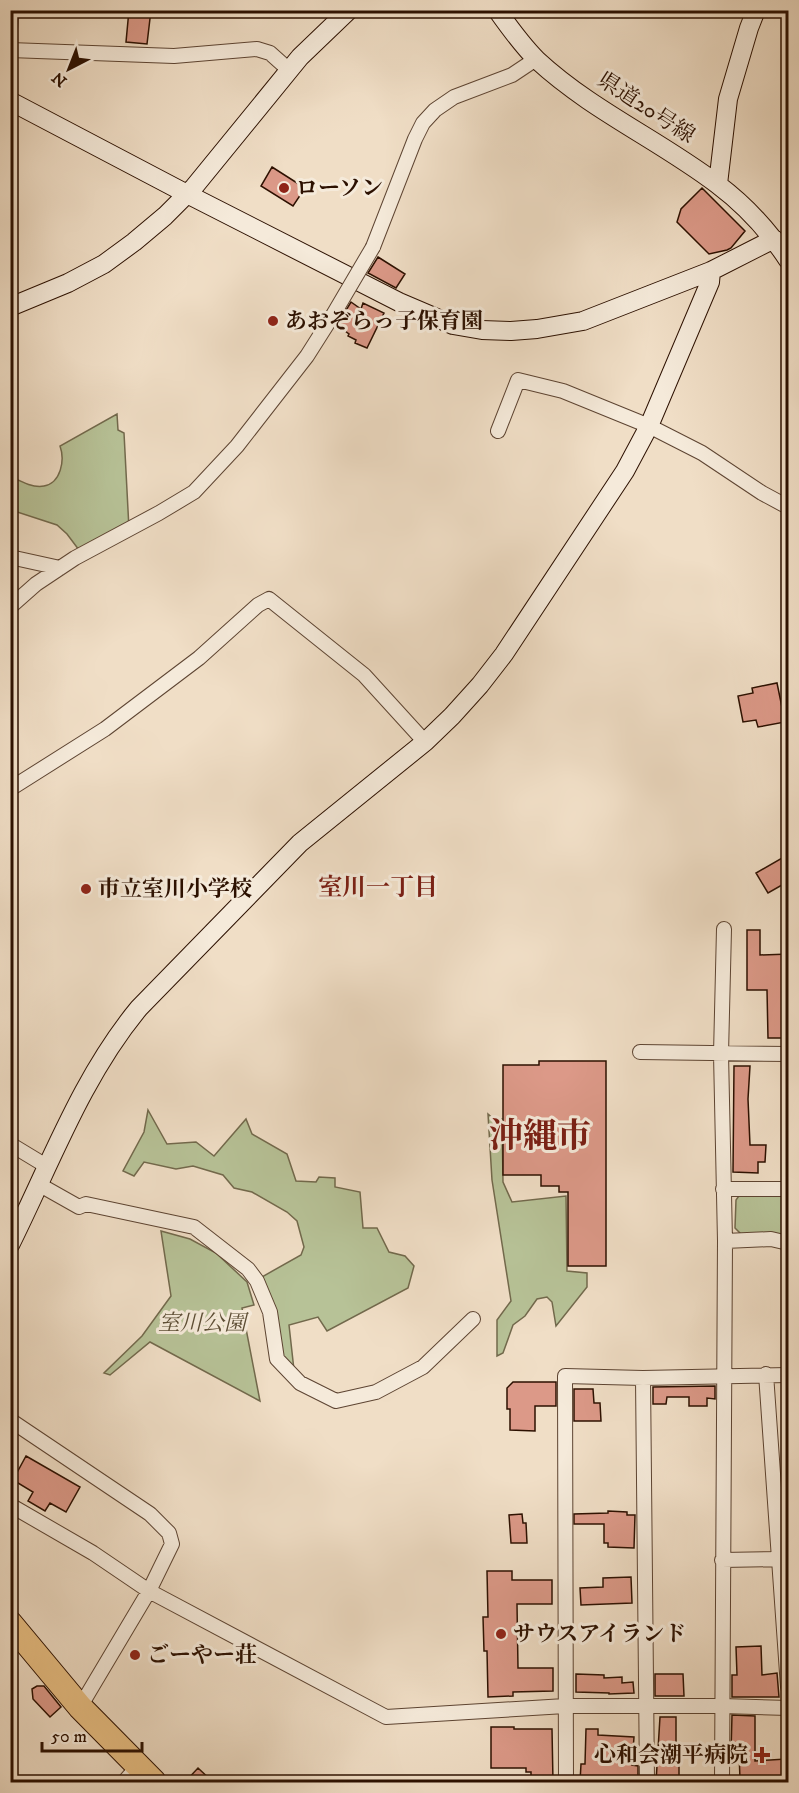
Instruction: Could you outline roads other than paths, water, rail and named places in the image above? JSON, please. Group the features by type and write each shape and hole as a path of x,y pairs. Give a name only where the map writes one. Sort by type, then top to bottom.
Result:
{"highway":[{"path":"10,1623 138,1777"}],"street":[{"path":"10,29 11,10"},
{"path":"10,307 68,284 104,264 134,242 187,194 289,70 349,10"},
{"name":"県道20号線","path":"496,10 536,59 594,104 718,184 748,211 774,239 789,260"},
{"path":"718,184 728,99 756,10"},
{"path":"10,50 174,56 257,49 270,53 289,70"},
{"path":"10,607 36,584 60,568 194,492 237,446 307,356 333,315 373,248 423,123 435,110 454,97 512,75 536,59"},
{"path":"10,100 187,194 399,302 453,325 482,330 511,331 583,321 711,270 774,239"},
{"path":"10,1245 79,1100 117,1035 139,1008 300,843 425,742 466,701 504,654 625,471 649,426 710,282 711,270"},
{"path":"498,431 518,380 563,391 649,426 702,453 762,493 789,507"},
{"path":"10,556 60,568"},
{"path":"10,789 105,729 199,658 258,605 268,599 364,675 425,742"},
{"path":"722,1782 724,1241 721,1054 724,929"},
{"path":"640,1052 789,1054"},
{"path":"10,1144 48,1167"},
{"path":"40,1185 79,1207 86,1204 194,1227 248,1269 257,1281 270,1312 277,1359 300,1383 336,1401 376,1392 423,1367 473,1319"},
{"path":"723,1189 789,1189"},
{"path":"724,1241 771,1239 789,1243"},
{"path":"766,1374 784,1559 789,1687"},
{"path":"566,1782 565,1376 643,1378 789,1375"},
{"path":"643,1378 647,1782"},
{"path":"10,1420 150,1514 169,1533 172,1544 150,1591 80,1707"},
{"path":"10,1505 93,1553 150,1591 386,1717 565,1706 789,1708"},
{"path":"722,1560 784,1559"}],"place":[{"name":"ローソン","path":"284,188"},
{"name":"あおぞらっ子保育園","path":"273,321"},
{"name":"市立室川小学校","path":"86,889"},
{"name":"サウスアイランド","path":"501,1634"},
{"name":"ごーやー荘","path":"135,1655"},
{"name":"心和会潮平病院","path":"762,1755"}],"district":[{"name":"室川一丁目","path":"378,888"},
{"name":"沖縄市","path":"540,1137"}],"park label":[{"name":"室川公園","path":"202,1323"}]}
